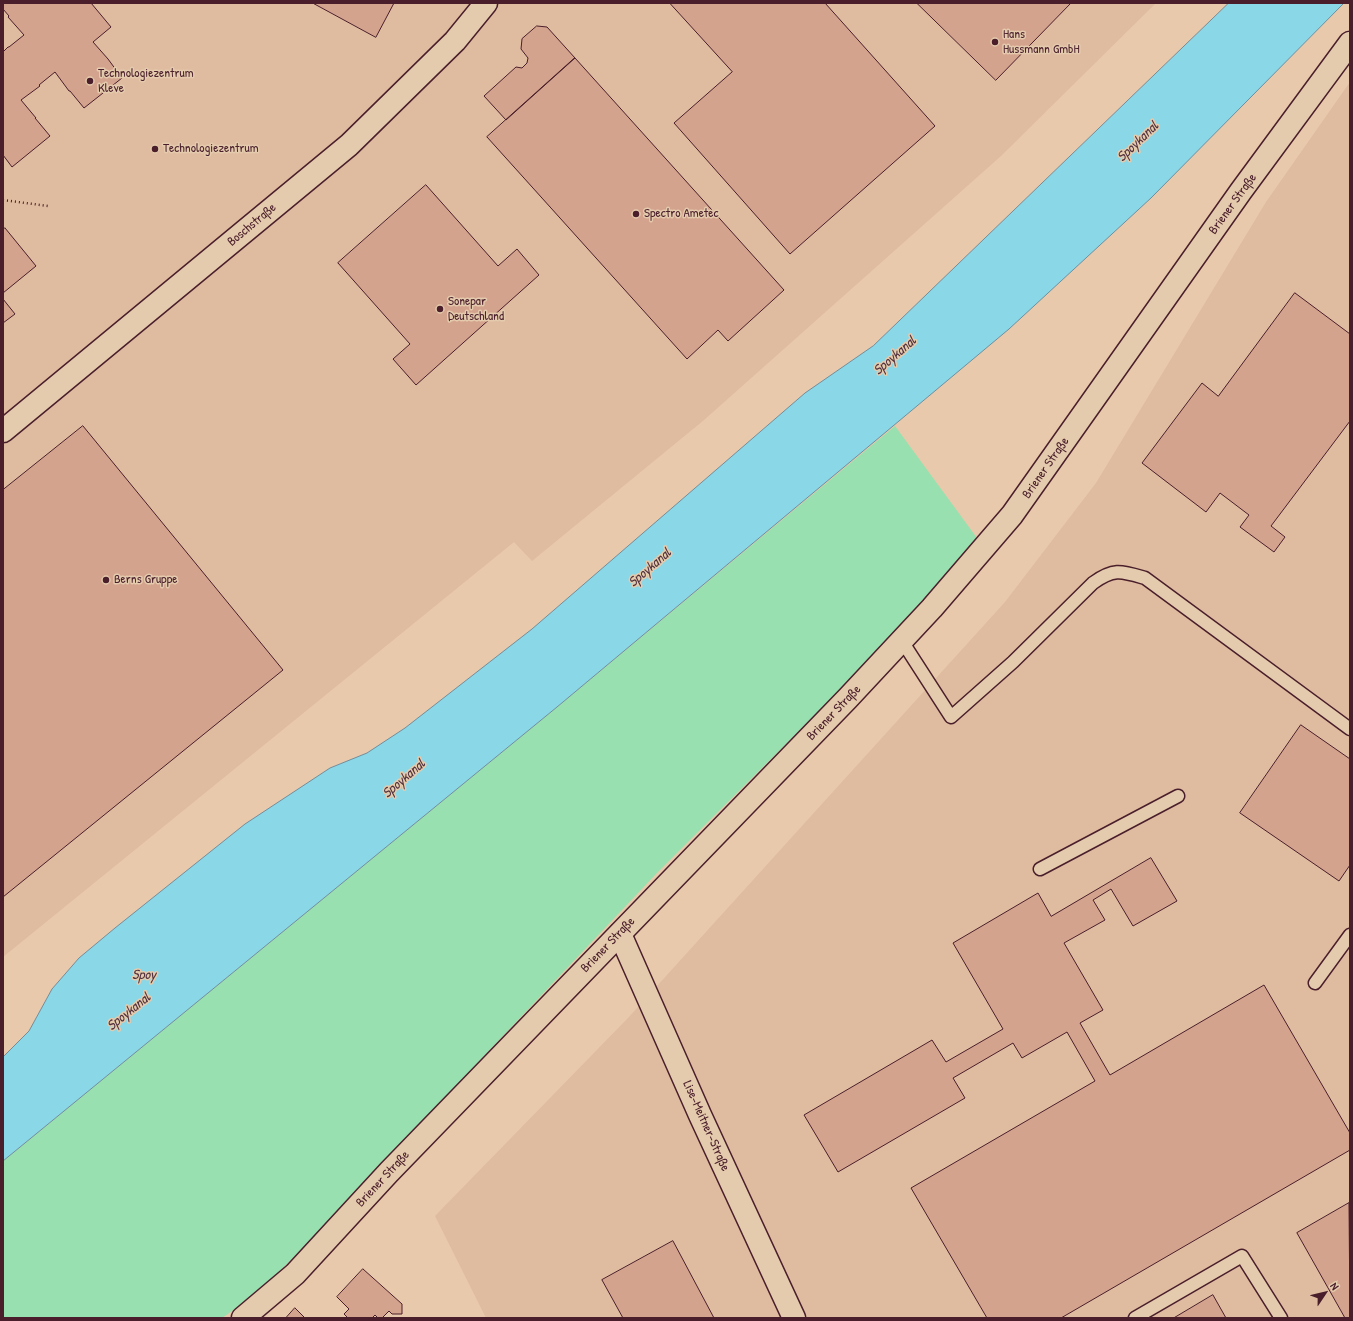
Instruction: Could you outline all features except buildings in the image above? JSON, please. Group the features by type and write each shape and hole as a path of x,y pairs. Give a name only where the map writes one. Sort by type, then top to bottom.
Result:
{"street":[{"name":"Boschstraße","path":"3,431 348,145 455,41 486,3"},
{"name":"Briener Straße","path":"242,1318 295,1274 388,1172 848,698 902,641 1012,515 1241,191 1350,43"},
{"name":"Lise-Meitner-Straße","path":"620,934 700,1115 794,1318"}],"lane":[{"path":"902,641 951,717 1013,662 1093,583 1104,575 1120,571 1145,578 1350,729"},
{"path":"1040,869 1178,796"},
{"path":"1315,983 1350,935"},
{"path":"1135,1318 1242,1256 1281,1318"}],"path":[{"path":"3,200 48,206"}],"shaded area":[{"path":"3,3 1156,3 1001,156 704,420 532,561 514,542 3,957"},
{"path":"1350,82 1350,1318 486,1318 435,1216 628,1018 1005,602 1096,483 1266,202"}],"green space":[{"path":"895,426 977,538 877,653 656,874 294,1257 254,1296 222,1318 3,1318 3,1161 557,707"}],"water":[{"name":"Spoy","path":"1229,3 1344,3 1151,198 1009,329 557,707 3,1161 3,1057 29,1031 52,989 79,958 245,824 330,768 367,753 405,728 532,629 805,393 873,346"}],"place":[{"name":"Hans Hussmann GmbH","path":"995,42"},
{"name":"Technologiezentrum Kleve","path":"90,81"},
{"name":"Technologiezentrum","path":"155,149"},
{"name":"Spectro Ametec","path":"636,214"},
{"name":"Sonepar Deutschland","path":"440,309"},
{"name":"Berns Gruppe","path":"106,580"}],"water label":[{"name":"Spoykanal","path":"1138,142"},
{"name":"Spoykanal","path":"895,356"},
{"name":"Spoykanal","path":"650,568"},
{"name":"Spoykanal","path":"404,779"},
{"name":"Spoykanal","path":"129,1012"}]}
